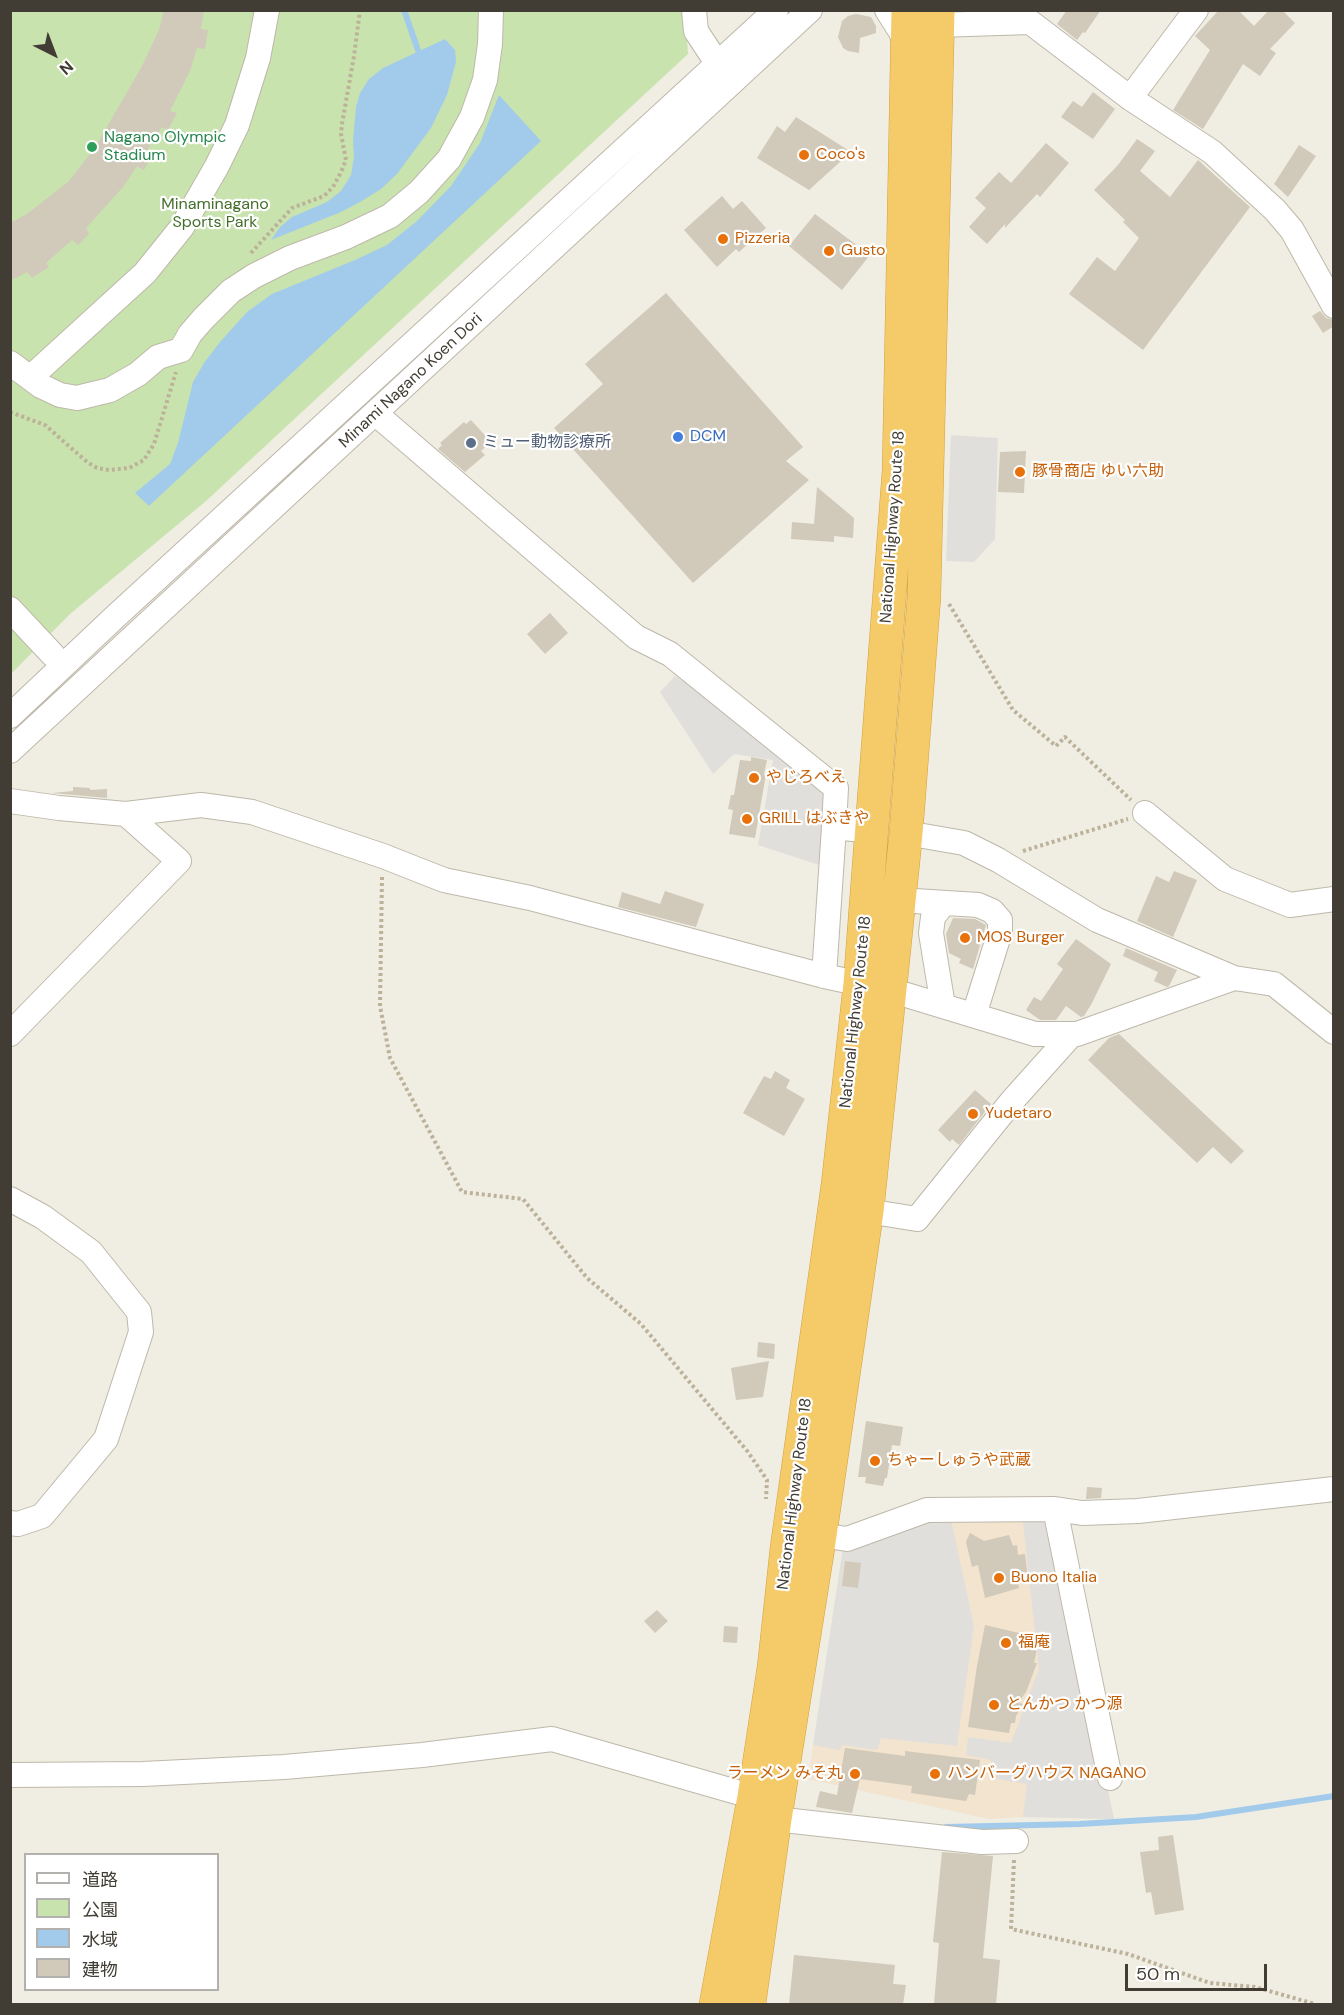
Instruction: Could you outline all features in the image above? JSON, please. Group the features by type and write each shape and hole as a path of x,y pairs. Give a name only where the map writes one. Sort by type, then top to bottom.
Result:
{"highway":[{"name":"National Highway Route 18","path":"716,2004 764,1808 820,1535 867,1211 875,987 872,831 899,470 908,10"},
{"name":"National Highway Route 18","path":"749,2004 774,1667 787,1547 838,1184 875,987 899,900 906,833 924,597 938,18"}],"street":[{"path":"30,377 139,279 182,227 217,166 237,125 258,58 267,10"},
{"path":"10,363 41,386 60,395 77,398 92,396 122,385 158,357 181,350 190,334 203,319 231,291 254,276 290,258 346,237 390,216 419,192 449,159 472,117 485,80 490,44 491,10"},
{"path":"694,10 696,31 717,63"},
{"name":"Minami Nagano Koen Dori","path":"10,716 776,10"},
{"name":"Minami Nagano Koen Dori","path":"10,751 810,10"},
{"path":"887,10 901,32 908,52"},
{"path":"1130,98 1196,10"},
{"path":"938,18 1033,16 1130,98 1212,152 1275,210 1292,231 1334,306"},
{"path":"376,414 636,637 670,654 836,788 824,976"},
{"path":"10,609 53,655"},
{"path":"10,801 126,814 201,805 252,812 383,856 444,880 530,898 824,976 875,987 1035,1034 1077,1034 1234,978"},
{"path":"1145,813 1225,879 1290,905 1334,900"},
{"path":"10,1034 179,861 126,814"},
{"path":"834,827 872,831"},
{"path":"906,833 964,843 998,860 1097,920 1234,978 1274,984 1334,1032"},
{"path":"899,900 978,905 992,910 1000,920 1000,932 974,1015"},
{"path":"943,1006 931,933 933,917 944,903"},
{"path":"867,1211 917,1219 1012,1101 1072,1034"},
{"path":"10,1199 43,1217 91,1252 139,1312 141,1332 106,1439 42,1516 18,1524 10,1523"},
{"path":"820,1535 848,1539 927,1510 1055,1509 1082,1513 1138,1511 1334,1489"},
{"path":"1055,1509 1110,1778"},
{"path":"10,1775 143,1774 284,1767 422,1755 552,1739 764,1808 982,1842 1016,1840"}],"path":[{"path":"254,276 248,260 249,255 292,208 324,196 333,187 346,160 341,134 360,10"},
{"path":"10,412 45,424 79,456 97,468 108,470 129,468 144,460 154,444 166,409 181,350"},
{"path":"924,597 947,600 1013,710 1056,746 1065,737 1145,813 998,860"},
{"path":"383,856 380,1006 390,1058 462,1192 523,1199 587,1278 641,1324 748,1452 767,1480 766,1500"},
{"path":"1016,1840 1011,1929 1128,1954 1210,1983 1255,1987 1315,2004"}],"shaded area":[{"path":"951,435 998,438 995,539 974,562 946,561"},
{"path":"675,676 697,689 825,787 825,867 758,845 773,760 734,754 713,774 660,692"},
{"path":"1022,1514 1044,1515 1079,1655 1114,1819 1023,1817 1027,1784 990,1778 991,1760 966,1755 968,1737 1011,1743 1039,1669"},
{"path":"950,1515 974,1626 957,1746 881,1738 877,1750 842,1745 840,1750 813,1745 843,1548"},
{"path":"1044,1515 1079,1655 1114,1819 1023,1817 989,1819 808,1779 843,1548 934,1516"}],"green space":[{"name":"Minaminagano Sports Park","path":"11,11 685,11 688,54 206,501 70,614 11,674"}],"water":[{"path":"445,39 455,50 456,62 447,95 431,128 397,174 381,189 341,212 271,240 280,227 292,217 327,202 341,191 351,175 356,107 360,93 369,79 383,68"},
{"path":"499,95 541,141 149,506 135,493 170,464 178,443 193,382 220,342 247,312 272,294 387,245 417,221 451,186 480,143"}],"building":[{"path":"164,10 204,10 201,29 208,30 205,49 197,48 190,71 170,111 177,113 168,130 162,127 147,150 152,155 144,170 137,166 123,187 86,228 89,234 78,245 72,240 46,263 49,267 32,278 27,272 10,281 10,223 27,214 68,182 94,149 141,68 159,30"},
{"path":"1067,10 1101,10 1085,33 1083,32 1077,40 1057,24"},
{"path":"1219,10 1238,10 1254,26 1269,10 1282,10 1295,23 1270,49 1276,53 1260,76 1243,64 1203,129 1173,110 1210,50 1195,36"},
{"path":"856,14 871,17 876,26 876,33 860,38 859,53 843,48 838,37 842,21"},
{"path":"1093,92 1115,109 1093,139 1061,117 1073,101 1082,107"},
{"name":"Coco's","path":"796,117 851,152 809,190 757,158 777,126 785,132"},
{"path":"1137,139 1155,151 1140,171 1170,197 1198,160 1250,207 1143,350 1069,294 1097,257 1115,271 1139,238 1123,222 1125,220 1094,190 1118,165"},
{"path":"1046,143 1069,163 1040,197 1037,194 987,244 969,227 986,208 975,198 999,172 1011,183"},
{"path":"1299,145 1316,156 1288,197 1274,184"},
{"name":"Pizzeria","path":"722,196 733,209 742,201 766,228 739,252 736,249 717,267 684,230"},
{"name":"Gusto","path":"815,214 870,255 842,290 789,246"},
{"name":"DCM","path":"666,293 803,447 786,461 809,480 693,583 554,428 603,384 585,364"},
{"path":"1320,311 1326,318 1334,320 1334,326 1323,333 1312,316"},
{"path":"471,420 491,442 481,451 485,455 465,472 438,449 442,445 440,443 464,422 466,424"},
{"path":"1026,451 1024,493 998,492 1000,452"},
{"path":"817,487 854,518 853,538 834,536 834,542 791,539 792,522 814,524"},
{"path":"550,613 568,633 545,654 527,634"},
{"path":"751,757 767,760 755,838 729,834 733,810 728,809 731,795 734,795 740,760 751,761"},
{"path":"73,787 90,788 90,790 107,789 107,798 52,793 73,791"},
{"path":"1174,871 1197,880 1173,937 1137,921 1156,876 1169,882"},
{"path":"665,891 704,904 696,927 618,907 622,892 660,904"},
{"path":"953,918 975,919 986,925 973,969 959,963 961,959 949,953 946,934"},
{"path":"1076,939 1111,964 1084,1016 1081,1017 1066,1006 1056,1020 1040,1020 1026,1010 1034,997 1041,1001 1063,969 1057,964"},
{"path":"1126,948 1177,970 1169,986 1154,981 1158,972 1123,956"},
{"path":"1119,1034 1244,1151 1231,1164 1213,1147 1197,1163 1088,1060 1109,1038"},
{"path":"775,1071 790,1080 786,1088 805,1099 784,1136 743,1113 764,1076 771,1079"},
{"path":"975,1090 991,1104 959,1145 952,1139 950,1142 938,1130"},
{"path":"758,1342 775,1344 774,1359 757,1357"},
{"path":"769,1361 763,1397 736,1400 731,1368"},
{"name":"ちゃーしゅうや武蔵","path":"866,1421 903,1427 900,1446 892,1445 887,1478 883,1486 865,1483 866,1477 858,1477"},
{"path":"1087,1487 1102,1488 1101,1498 1086,1499"},
{"name":"Buono Italia","path":"970,1533 984,1541 1009,1535 1013,1546 1017,1545 1018,1555 1025,1554 1028,1580 1018,1582 1019,1588 985,1598 978,1565 972,1567 966,1542"},
{"path":"845,1561 861,1563 858,1588 842,1586"},
{"path":"657,1610 668,1621 655,1633 644,1621"},
{"path":"985,1625 1032,1636 1030,1648 1037,1649 1034,1663 1037,1663 1026,1692 1018,1703 1023,1704 1015,1723 1011,1723 1009,1733 968,1727"},
{"path":"724,1626 738,1627 737,1643 723,1642"},
{"path":"845,1748 905,1756 905,1751 980,1760 975,1795 969,1794 966,1801 911,1793 912,1786 860,1779 852,1813 816,1807 820,1791 837,1795"},
{"path":"1173,1835 1184,1910 1155,1915 1151,1892 1146,1893 1140,1852 1159,1850 1158,1837"},
{"path":"942,1852 993,1856 983,1958 1000,1960 996,2004 934,2004 939,1943 933,1942"},
{"path":"794,1955 895,1965 893,1984 906,1985 903,2004 789,2004"}],"waterway":[{"path":"404,10 419,53"},
{"path":"946,1827 1080,1824 1196,1817 1334,1796"}],"place":[{"name":"Nagano Olympic Stadium","path":"92,147"},
{"name":"Coco's","path":"804,155"},
{"name":"Pizzeria","path":"723,239"},
{"name":"Gusto","path":"829,251"},
{"name":"DCM","path":"678,437"},
{"name":"ミュー動物診療所","path":"471,443"},
{"name":"豚骨商店 ゆい六助","path":"1020,472"},
{"name":"やじろべえ","path":"754,778"},
{"name":"GRILL はぶきや","path":"747,819"},
{"name":"MOS Burger","path":"965,938"},
{"name":"Yudetaro","path":"973,1114"},
{"name":"ちゃーしゅうや武蔵","path":"875,1461"},
{"name":"Buono Italia","path":"999,1578"},
{"name":"福庵","path":"1006,1643"},
{"name":"とんかつ かつ源","path":"994,1705"},
{"name":"ラーメン みそ丸","path":"855,1774"},
{"name":"ハンバーグハウス NAGANO","path":"935,1774"}]}
